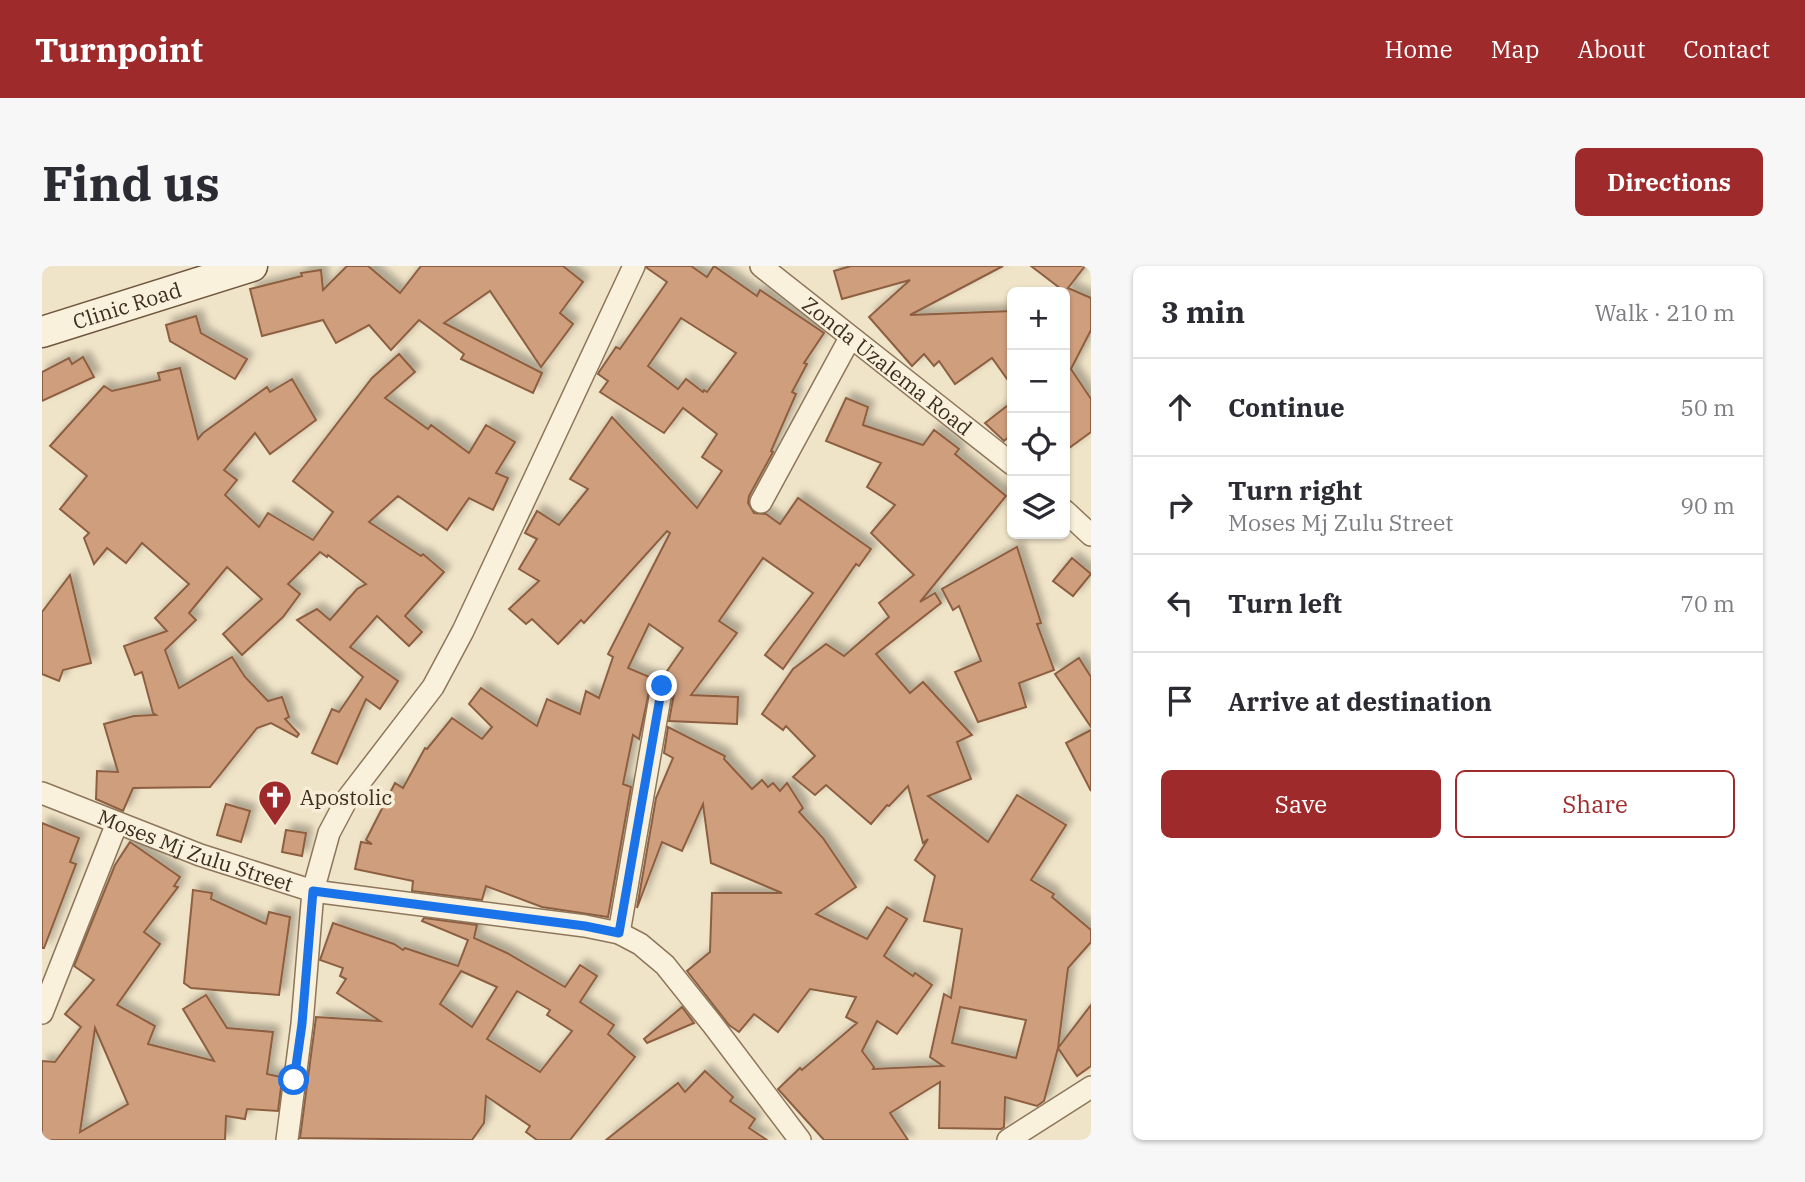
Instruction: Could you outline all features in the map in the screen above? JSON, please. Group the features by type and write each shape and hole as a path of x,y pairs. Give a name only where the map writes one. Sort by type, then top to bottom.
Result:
{"street":[{"name":"Clinic Road","path":"42,332 252,266"},
{"path":"287,1140 302,1024 313,891 329,833 347,799 433,687 463,631 634,266"},
{"name":"Zonda Uzalema Road","path":"761,266 1007,460"},
{"path":"761,502 850,338"},
{"path":"1070,515 1091,534"},
{"path":"619,933 662,686"},
{"name":"Moses Mj Zulu Street","path":"42,793 200,855 313,891 585,926 619,933 639,944 665,965 800,1140"},
{"path":"42,1013 117,823"},
{"path":"1009,1140 1091,1087"}],"building":[{"path":"347,266 368,266 400,293 421,266 563,266 583,282 560,313 573,324 541,367 490,291 444,323 542,373 533,393 461,359 464,354 419,320 391,350 369,325 336,343 323,320 262,336 250,289 302,276 301,273 321,270 323,290"},
{"path":"691,266 707,277 714,266 757,296 760,290 824,333 804,363 807,364 792,392 796,394 771,451 773,452 749,496 748,503 754,513 766,514 780,524 798,498 871,549 859,566 856,564 783,669 765,655 813,593 763,558 719,621 737,633 691,695 738,697 737,724 669,721 675,688 674,681 665,674 683,648 649,624 628,668 652,678 639,739 633,735 623,784 631,787 608,917 542,907 486,886 482,900 412,891 413,881 355,869 361,842 372,844 366,840 395,783 403,788 425,748 427,749 452,718 482,739 492,727 469,704 481,688 537,726 547,699 580,714 586,691 599,698 613,657 608,654 670,533 667,531 584,623 581,620 558,644 532,619 526,624 509,609 539,581 519,569 537,539 525,533 537,511 559,525 588,489 570,479 612,417 697,508 722,471 702,457 717,434 683,408 664,433 600,392 608,381 598,374 599,372 616,347 620,349 667,282 647,268","holes":["681,318 736,353 707,392 703,392 686,379 678,389 648,366"]},
{"path":"851,266 1003,266 910,315 1007,311 1007,379 992,358 955,384 939,361 934,366 924,354 912,366 869,317 910,280 842,299 834,271"},
{"path":"1031,266 1085,266 1069,287 1058,287"},
{"path":"1070,289 1091,298 1091,330 1071,369 1091,399 1091,432 1070,447"},
{"path":"196,316 201,333 247,359 235,379 170,341 166,325"},
{"path":"399,354 415,372 385,398 428,429 431,425 469,453 486,425 515,442 496,473 508,478 493,510 469,498 447,530 398,496 369,522 421,556 423,554 444,572 405,616 422,632 409,646 377,616 350,647 398,681 380,709 366,699 337,764 312,753 332,709 339,712 363,677 297,620 317,609 330,620 357,589 366,584 328,555 327,557 320,552 288,584 300,594 283,617 242,655 223,634 262,599 227,567 189,613 196,620 165,650 179,688 232,657 245,677 268,701 282,697 289,717 285,719 299,734 297,737 271,723 257,728 210,787 133,788 123,811 96,799 97,771 118,772 104,724 134,716 156,715 153,713 142,672 135,675 124,646 167,631 155,618 189,584 142,543 126,563 107,548 94,564 84,538 89,533 60,509 87,476 50,446 104,386 112,391 160,380 158,373 180,368 198,439 267,387 270,392 292,379 316,420 270,454 255,433 224,470 237,480 225,495 259,527 268,513 313,540 333,512 293,481 372,378"},
{"path":"83,357 94,377 42,401 42,372 69,358 72,364"},
{"path":"846,398 868,407 863,425 923,445 934,430 959,449 955,454 1006,496 920,602 935,593 941,603 876,654 910,693 923,682 972,735 957,742 971,779 928,796 988,842 1017,795 1066,825 1031,880 1054,894 1052,897 1091,930 1091,942 1068,968 1058,1048 1044,1101 1037,1106 1005,1097 1004,1127 1001,1129 939,1128 940,1082 890,1113 908,1140 824,1140 778,1089 857,1023 846,1017 856,997 810,989 778,1032 754,1014 739,1032 729,1025 687,971 710,952 712,893 782,893 711,863 703,804 682,851 662,842 637,908 656,798 673,758 664,753 668,727 725,756 724,759 752,789 762,780 768,787 773,783 780,791 787,783 803,808 799,812 823,838 856,887 816,914 867,939 887,907 907,919 884,956 913,976 915,973 932,985 897,1034 877,1021 862,1051 873,1069 943,1066 930,1057 944,994 951,998 962,929 924,921 935,876 915,860 928,839 923,843 908,786 871,824 826,785 815,795 793,777 815,756 786,726 783,730 762,714 793,669 826,644 844,656 889,617 879,603 914,575 871,533 895,505 867,487 881,463 826,441","holes":["960,1007 1026,1020 1016,1058 952,1043"]},
{"path":"1007,406 1007,438 1004,441 985,423"},
{"path":"1017,547 1041,623 1037,624 1054,670 1019,683 1026,707 978,722 955,672 981,661 959,606 953,610 942,589"},
{"path":"1072,558 1091,574 1073,596 1053,581"},
{"path":"70,575 91,663 63,670 59,681 42,674 42,612"},
{"path":"1079,658 1091,677 1091,727 1055,674"},
{"path":"1091,730 1091,791 1066,743"},
{"path":"226,804 250,811 241,842 217,835"},
{"path":"42,823 79,838 70,862 76,864 44,948 42,948"},
{"path":"286,830 306,833 302,856 282,852"},
{"path":"130,842 180,877 174,886 178,887 144,932 160,944 117,1005 155,1026 148,1044 214,1061 183,1009 206,995 227,1028 273,1032 267,1074 281,1077 283,1071 278,1111 247,1109 245,1119 226,1116 225,1140 42,1140 42,1061 55,1062 81,1027 65,1014 94,980 74,966 115,865","holes":["95,1028 128,1104 80,1132"]},
{"path":"193,890 212,893 211,899 266,924 269,912 290,917 279,995 191,988 184,983"},
{"path":"424,918 477,925 474,938 507,953 565,987 580,965 597,976 580,1002 614,1025 608,1034 635,1057 570,1140 537,1140 526,1132 530,1126 486,1096 484,1123 472,1140 300,1138 316,1017 380,1021 337,993 346,979 340,976 343,968 320,960 333,923 394,944 403,950 405,948 458,966 468,940 422,921","holes":["461,971 497,987 472,1027 440,1004","517,991 550,1010 547,1015 572,1031 540,1072 487,1039"]},
{"path":"1091,1005 1091,1066 1077,1076 1058,1048"},
{"path":"682,1007 694,1023 647,1043 644,1039"},
{"path":"705,1071 733,1097 730,1101 755,1119 749,1128 767,1140 606,1140 678,1083 685,1092"}],"place":[{"name":"Apostolic","path":"275,827"}],"route":[{"path":"294,1080 302,1024 313,891 585,926 619,933 662,686"}]}
